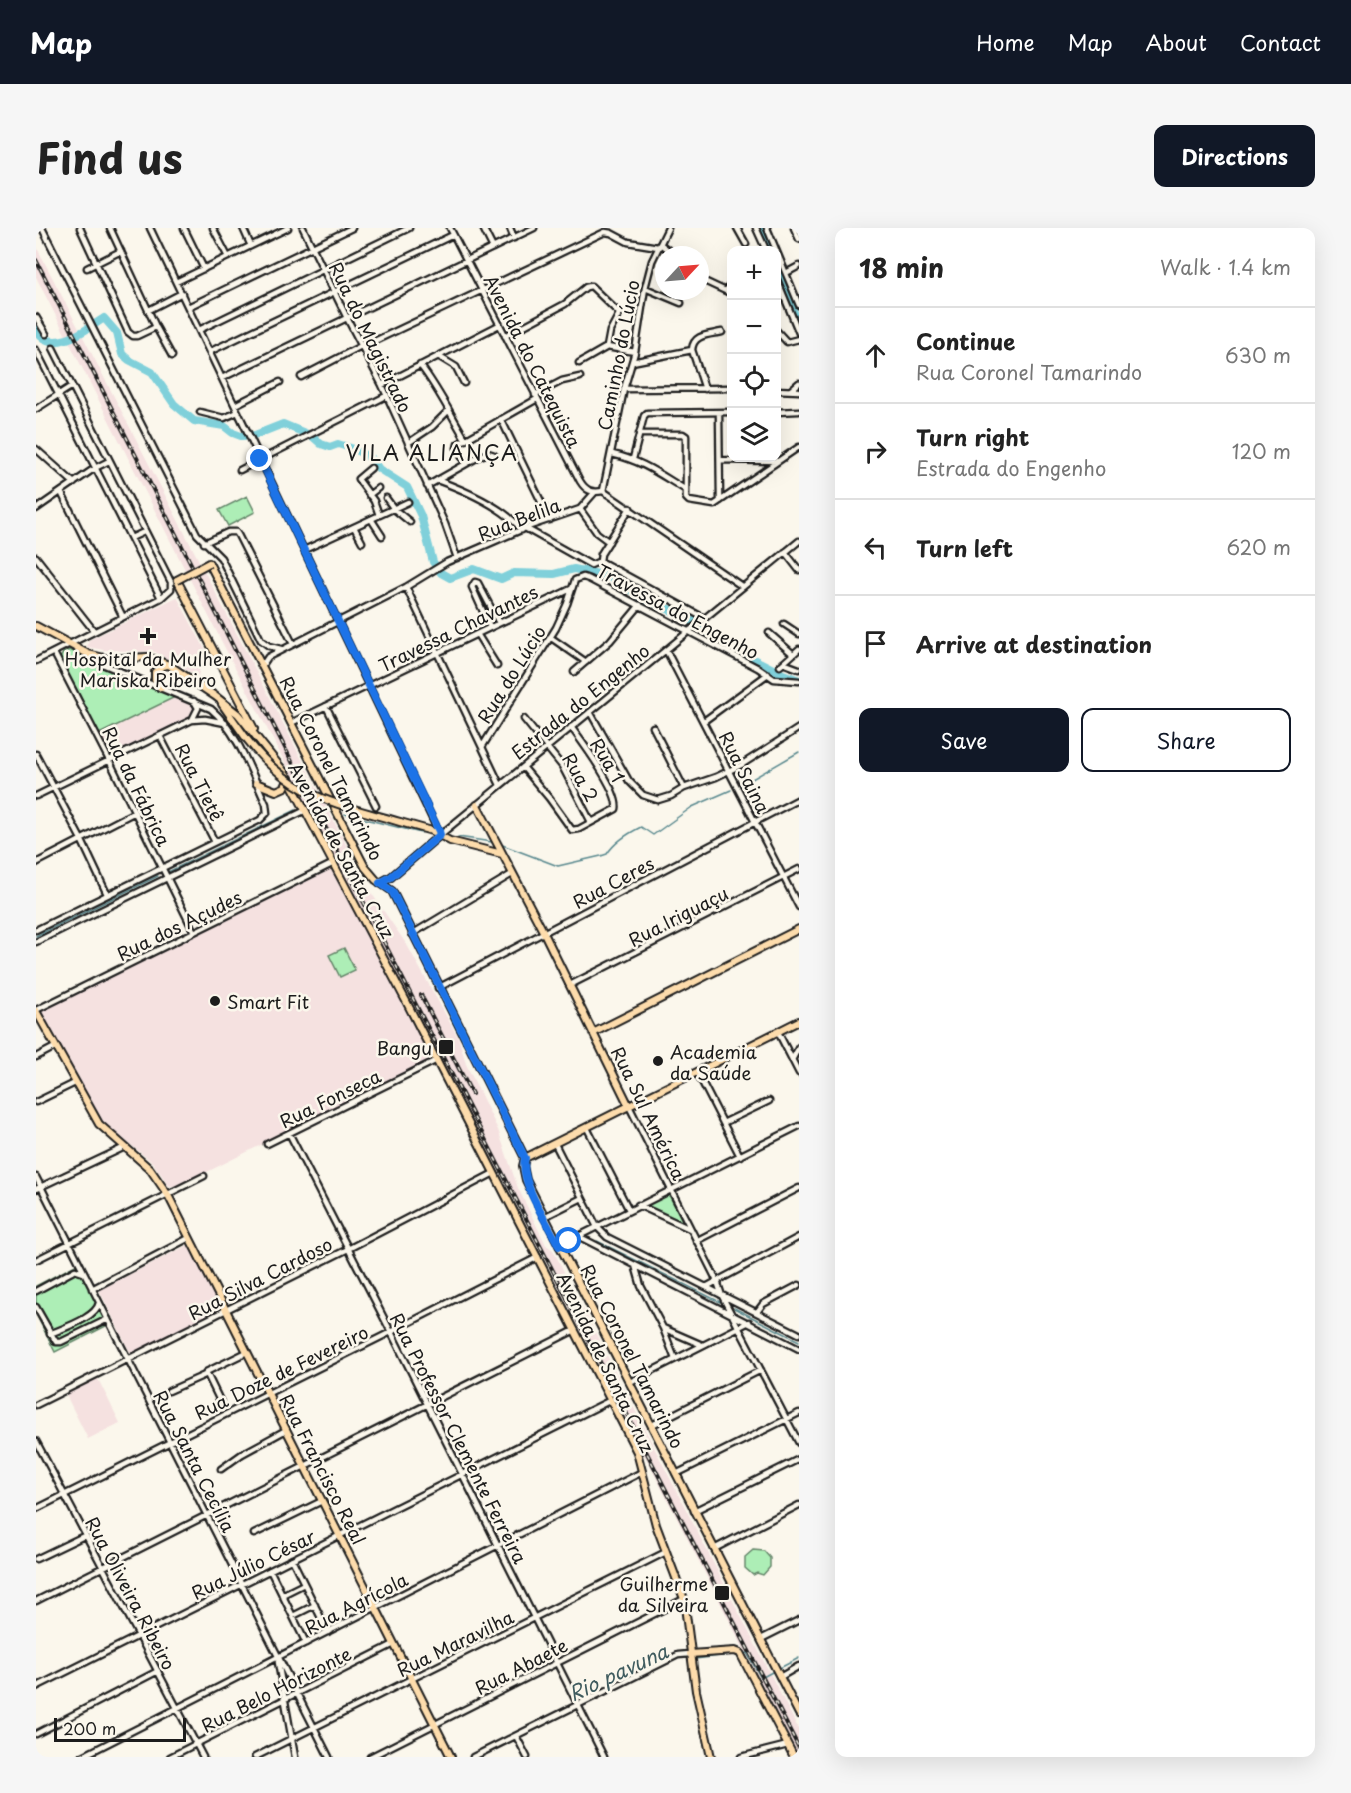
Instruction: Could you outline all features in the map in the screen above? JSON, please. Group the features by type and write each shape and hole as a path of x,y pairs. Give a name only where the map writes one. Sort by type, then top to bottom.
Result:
{"main road":[{"name":"Rua Coronel Tamarindo","path":"260,740 177,580 209,563 365,867 380,883 392,891 438,988 525,1158 523,1166 526,1180 544,1217 799,1714"},
{"name":"Avenida de Santa Cruz","path":"36,626 88,654 108,658 147,657 169,665 238,714 289,778 437,1060 637,1452 652,1512 684,1599 699,1712 711,1757"},
{"path":"161,688 155,680 155,672 162,666 169,665"},
{"path":"215,696 272,768 304,791 440,835 450,841 502,854"},
{"path":"256,783 276,791 285,787 289,778"},
{"name":"Rua Sul América","path":"477,805 544,933 629,1106"},
{"name":"Estrada do Engenho","path":"380,883 391,877 440,835"},
{"path":"593,1034 799,930"},
{"name":"Rua Francisco Real","path":"36,1011 99,1124 150,1169 168,1195 451,1757"},
{"path":"525,1158 798,1022"},
{"path":"690,1654 735,1651 740,1653 794,1757"}],"street":[{"path":"42,228 87,321 197,534 221,558 261,640 261,647 256,649 252,647"},
{"path":"80,228 130,335 137,336 156,327"},
{"path":"110,228 172,356"},
{"path":"150,228 440,835"},
{"path":"184,228 204,269"},
{"path":"213,228 228,257"},
{"path":"243,228 251,246"},
{"path":"273,228 276,234"},
{"path":"176,282 288,228"},
{"name":"Rua do Magistrado","path":"303,228 346,318 382,385 457,558"},
{"path":"188,307 352,228"},
{"path":"199,330 409,228"},
{"name":"Avenida do Catequista","path":"450,228 580,481 586,489 595,492"},
{"path":"483,228 493,248"},
{"path":"510,228 514,237"},
{"path":"222,378 534,228"},
{"name":"Caminho do Lúcio","path":"659,246 668,228"},
{"path":"737,228 746,244"},
{"path":"756,228 764,246"},
{"path":"767,228 799,305"},
{"path":"796,229 799,239"},
{"path":"301,377 601,234 611,233 628,242 659,246"},
{"path":"209,352 453,235"},
{"path":"87,268 121,251"},
{"name":"Caminho do Lúcio","path":"603,491 624,389 635,352 645,288 655,258"},
{"path":"786,273 799,267"},
{"path":"709,283 727,291"},
{"path":"505,336 565,303 589,285 619,313 610,331 607,347"},
{"path":"781,287 799,333"},
{"path":"645,288 681,303"},
{"path":"148,310 182,293"},
{"path":"36,317 46,334"},
{"path":"382,385 499,325"},
{"path":"705,389 692,350 693,342 698,337 722,332"},
{"path":"781,335 787,342 799,339"},
{"path":"579,363 607,347 635,352"},
{"path":"36,661 161,598 171,589 171,582 53,348"},
{"path":"36,350 161,598"},
{"path":"632,362 692,350"},
{"path":"438,356 456,367 464,383"},
{"path":"36,365 42,362"},
{"path":"420,365 466,440"},
{"path":"465,463 457,446 566,380 580,377"},
{"path":"235,405 280,382"},
{"path":"791,390 799,383"},
{"path":"36,409 72,386"},
{"path":"624,389 727,388"},
{"path":"781,390 799,391"},
{"path":"240,470 386,396"},
{"path":"408,443 432,427 448,411"},
{"path":"781,412 799,411"},
{"path":"200,412 224,418 238,412"},
{"path":"633,459 644,416 650,412 727,412"},
{"path":"719,412 720,501"},
{"path":"501,419 550,520"},
{"path":"639,434 683,434 686,436 686,498 689,501 715,505 778,462"},
{"path":"781,460 799,447"},
{"path":"36,449 74,483"},
{"path":"427,486 485,453 494,455"},
{"path":"612,454 633,459 686,490"},
{"path":"720,460 727,460"},
{"path":"36,509 95,468 109,461"},
{"path":"371,468 361,476 359,481 379,515"},
{"path":"437,480 486,503 523,529 549,540 591,565 600,561"},
{"path":"369,495 378,488"},
{"path":"595,492 603,491 630,508 743,586"},
{"path":"61,492 123,617"},
{"name":"Rua Belila","path":"406,587 447,562 523,529 580,509 595,492"},
{"path":"386,498 410,522"},
{"path":"304,550 408,502"},
{"path":"600,561 601,554 630,508"},
{"path":"580,509 597,533 609,542"},
{"path":"371,519 382,536"},
{"path":"354,527 362,542"},
{"path":"131,538 144,531"},
{"path":"204,543 228,532 236,532 293,644"},
{"name":"Estrada do Engenho","path":"440,835 799,541"},
{"path":"785,552 799,570"},
{"path":"36,556 94,631"},
{"path":"600,561 703,619"},
{"name":"Travessa do Engenho","path":"575,580 583,577 691,629 778,680 799,681"},
{"name":"Rua do Lúcio","path":"482,747 550,637 567,604 575,580"},
{"path":"490,627 472,586 476,582 499,623"},
{"path":"262,666 268,657 281,649 406,587 500,786"},
{"name":"Travessa Chavantes","path":"291,723 571,589"},
{"path":"554,597 567,604"},
{"path":"574,672 609,641 640,605"},
{"path":"784,624 799,634"},
{"path":"769,633 793,654"},
{"path":"477,634 497,666"},
{"path":"550,637 585,662"},
{"name":"Rua Coronel Tamarindo","path":"261,640 269,646 281,649"},
{"path":"799,649 781,664 799,669"},
{"name":"Rua Saina","path":"666,650 799,908"},
{"name":"Rua da Fábrica","path":"54,653 194,932"},
{"name":"Avenida de Santa Cruz","path":"88,654 100,663 211,709 226,723"},
{"path":"704,721 768,674"},
{"path":"192,720 198,708 194,701"},
{"path":"326,706 376,806"},
{"path":"590,712 629,781 643,795 658,800 729,771 799,728"},
{"name":"Rua 2","path":"524,718 562,766 591,822"},
{"path":"36,796 192,720 205,719 226,723 267,809 265,816 36,930"},
{"path":"653,727 684,788"},
{"name":"Rua 1","path":"571,728 595,761 616,801 616,809 591,822"},
{"name":"Rua Tietê","path":"160,736 215,842"},
{"path":"36,754 107,894"},
{"path":"523,767 558,808 570,828 574,830 591,822"},
{"name":"Rua Ceres","path":"438,988 799,799"},
{"path":"36,942 306,810"},
{"path":"36,863 135,812"},
{"name":"Rua dos Açudes","path":"36,1011 334,863"},
{"name":"Rua Iriguaçu","path":"570,986 799,870"},
{"path":"412,934 512,874"},
{"path":"778,1032 799,1073"},
{"path":"36,1057 55,1047"},
{"path":"792,1060 799,1047"},
{"name":"Rua Fonseca","path":"267,1144 437,1060"},
{"path":"697,1072 740,1156"},
{"path":"36,1102 75,1083"},
{"path":"723,1123 769,1101"},
{"name":"Rua Sul América","path":"629,1106 717,1281 722,1296 734,1315 799,1443"},
{"path":"559,1246 799,1126"},
{"path":"586,1128 629,1210"},
{"name":"Rua Professor Clemente Ferreira","path":"288,1133 391,1332 604,1757"},
{"path":"555,1144 597,1227 607,1237 799,1334"},
{"path":"38,1188 125,1147"},
{"name":"Rua Silva Cardoso","path":"36,1405 348,1249 494,1173"},
{"path":"36,1260 204,1176"},
{"name":"Rua Santa Cecília","path":"36,1177 38,1188 85,1274 329,1757"},
{"path":"696,1240 799,1188"},
{"path":"544,1217 582,1198"},
{"path":"638,1206 691,1230"},
{"path":"579,1236 799,1348"},
{"path":"706,1287 799,1237"},
{"path":"92,1289 189,1238"},
{"name":"Rua Doze de Fevereiro","path":"36,1509 538,1257"},
{"path":"635,1265 641,1286 663,1328 675,1359"},
{"path":"36,1291 75,1270 85,1274"},
{"path":"757,1312 763,1304 798,1286"},
{"path":"50,1334 93,1314 99,1308 99,1302"},
{"path":"38,1313 54,1341 61,1342 108,1319"},
{"path":"630,1382 749,1322"},
{"path":"663,1328 702,1345"},
{"path":"36,1601 575,1329"},
{"path":"169,1391 247,1352"},
{"path":"652,1425 761,1370"},
{"path":"207,1374 222,1405"},
{"name":"Rua Júlio César","path":"36,1687 611,1399"},
{"path":"676,1474 799,1413"},
{"path":"220,1469 286,1430"},
{"name":"Rua Oliveira Ribeiro","path":"36,1441 202,1757"},
{"path":"36,1457 43,1454"},
{"path":"694,1511 799,1459"},
{"name":"Rua Agrícola","path":"81,1757 642,1472"},
{"path":"254,1534 322,1501"},
{"path":"714,1549 799,1505"},
{"path":"36,1559 86,1535"},
{"name":"Rua Maravilha","path":"255,1757 666,1552"},
{"path":"292,1559 328,1632"},
{"path":"270,1570 306,1643"},
{"path":"282,1595 304,1584"},
{"name":"Rua Abaete","path":"370,1757 684,1599"},
{"path":"293,1616 315,1605"},
{"path":"760,1639 799,1620"},
{"name":"Rua Belo Horizonte","path":"170,1757 394,1644"},
{"path":"473,1757 678,1655 690,1654"},
{"path":"278,1657 295,1757"},
{"path":"780,1677 799,1666"},
{"path":"36,1734 158,1671"},
{"path":"516,1737 527,1757"},
{"path":"741,1757 788,1745"}],"shaded area":[{"path":"36,246 370,891 407,945 459,1039 466,1064 498,1130 518,1188 546,1245 553,1250 799,1730 799,1757 505,1182 226,650 36,277"},
{"name":"Hospital da Mulher Mariska Ribeiro","path":"177,597 205,649 198,676 155,652 87,647 89,640"},
{"path":"175,697 195,706 196,710 192,716 116,754 113,755 108,751 99,734"},
{"path":"331,869 429,1054 429,1058 425,1063 179,1186 169,1186 153,1163 95,1116 41,1014 41,1010"},
{"path":"188,1245 219,1303 218,1311 136,1353 130,1352 99,1290"},
{"path":"96,1375 120,1423 88,1439 64,1391"}],"green space":[{"path":"247,496 255,512 228,526 219,510"},
{"path":"69,650 175,697 99,734 61,662 60,658 63,653"},
{"path":"344,948 355,970 340,977 329,955"},
{"path":"668,1193 684,1224 644,1206"},
{"path":"79,1263 110,1324 55,1352 36,1314 36,1286"},
{"path":"753,1550 764,1551 770,1558 770,1567 763,1575 757,1573 753,1575 745,1568 745,1557"}],"waterway":[{"path":"762,228 769,246"},
{"path":"781,279 799,325"},
{"path":"36,330 50,341 59,341 79,334 104,318 117,333 122,354 152,372 174,404 194,421 224,426 241,436 255,435 283,424 312,436 321,444 330,447 338,444 354,449 372,459 379,469 407,487 421,516 433,562 441,573 450,578 474,569 501,579 514,573 554,574 574,569 608,576 644,598 684,616 707,630 716,640 799,680"},
{"path":"740,786 799,752"},
{"path":"500,844 558,866 601,856 607,854 622,839 641,827 653,835 692,807 731,790"},
{"path":"168,872 296,810"},
{"path":"345,814 421,833"},
{"path":"458,837 492,842"},
{"path":"36,936 158,876"},
{"path":"560,1238 573,1232"},
{"path":"597,1241 720,1302"},
{"path":"734,1308 799,1341"},
{"name":"Rio pavuna","path":"742,1654 747,1653 761,1678 774,1671"},
{"name":"Rio pavuna","path":"695,1659 737,1654"},
{"name":"Rio pavuna","path":"677,1658 690,1658"},
{"name":"Rio pavuna","path":"778,1669 799,1658"}],"railway":[{"path":"36,260 799,1748"},
{"path":"421,995 472,1094"}],"place":[{"name":"Hospital da Mulher Mariska Ribeiro","path":"148,636"},
{"name":"Smart Fit","path":"215,1001"},
{"name":"Bangu","path":"446,1047"},
{"name":"Academia da Saúde","path":"658,1061"},
{"name":"Guilherme da Silveira","path":"722,1593"}],"district":[{"name":"VILA ALIANÇA","path":"432,452"}],"route":[{"path":"260,459 439,831 440,835 391,877 380,883 392,891 438,988 525,1158 523,1166 526,1180 559,1246 569,1241"}]}
